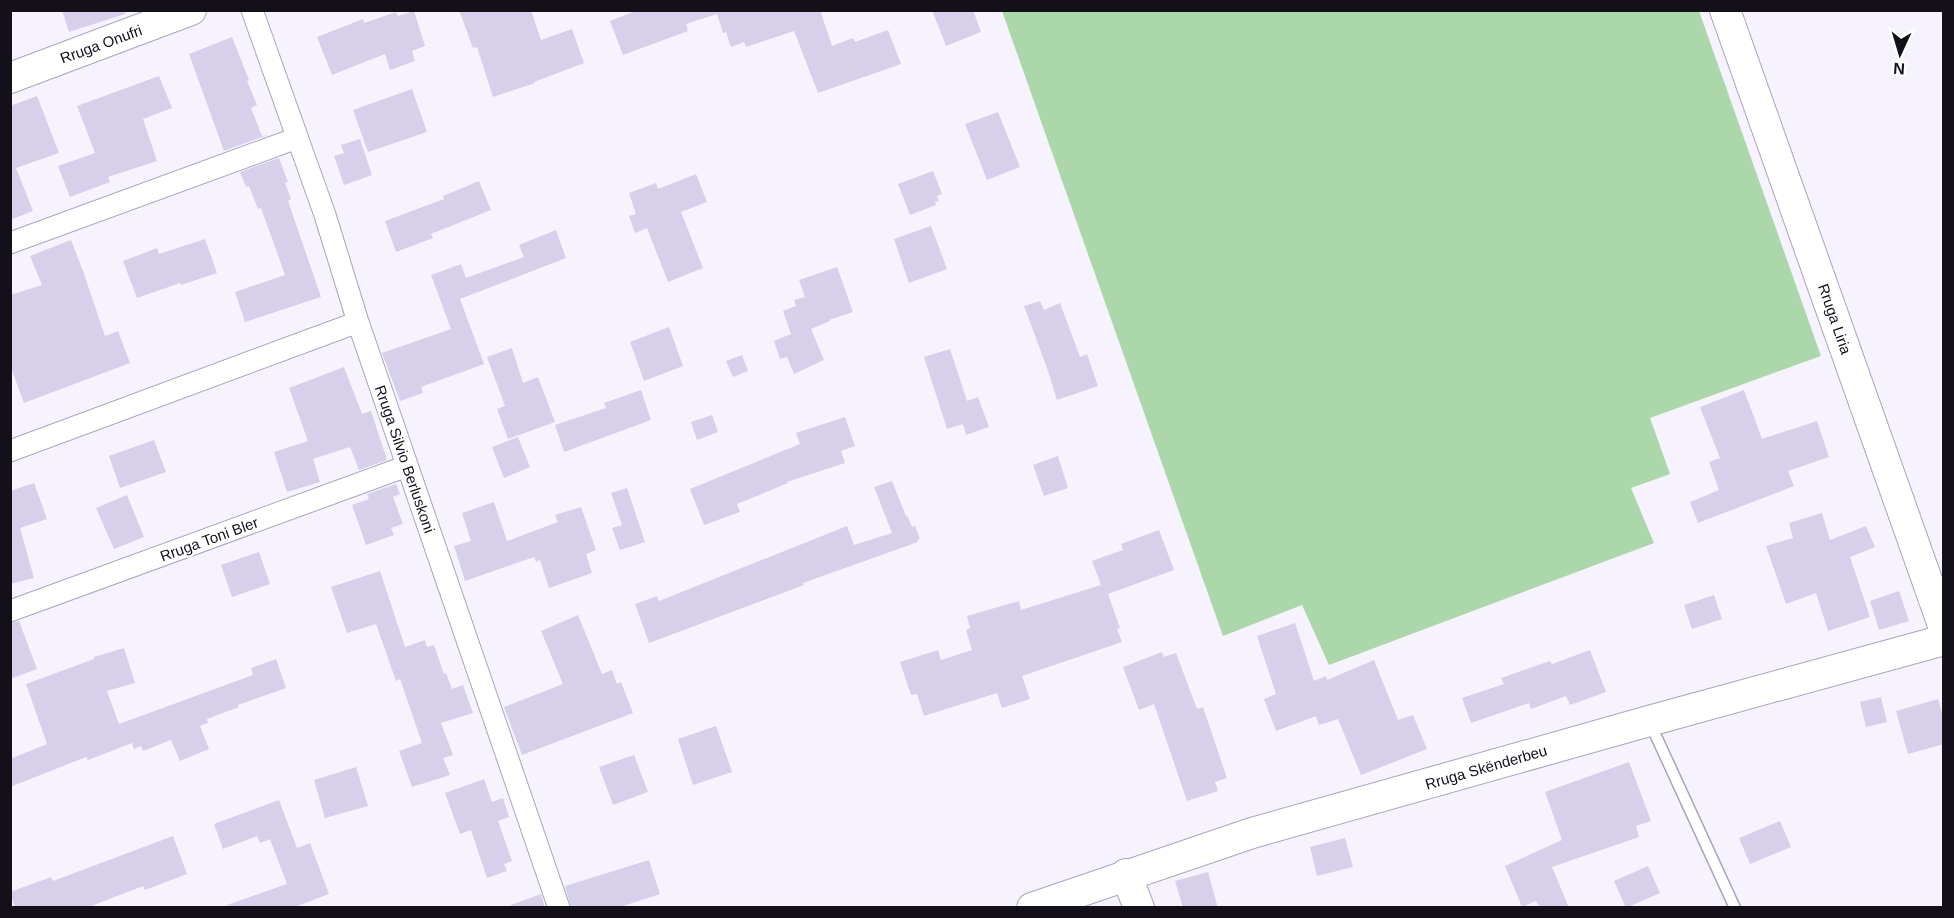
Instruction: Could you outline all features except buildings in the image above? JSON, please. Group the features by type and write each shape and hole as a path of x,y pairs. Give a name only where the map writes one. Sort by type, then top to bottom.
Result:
{"main road":[{"name":"Rruga Onufri","path":"10,78 191,10"},
{"name":"Rruga Liria","path":"1725,10 1944,628"},
{"name":"Rruga Skënderbeu","path":"1032,908 1126,874 1252,833 1944,640"},
{"path":"1126,874 1139,908"}],"street":[{"name":"Rruga Silvio Berluskoni","path":"252,10 326,215 358,322 559,908"},
{"path":"10,243 297,138"},
{"path":"10,450 358,322"},
{"name":"Rruga Toni Bler","path":"10,611 407,466"}],"lane":[{"path":"1649,721 1735,908"}],"green space":[{"path":"1002,11 1699,11 1821,356 1650,418 1670,474 1631,488 1654,543 1329,665 1302,605 1223,636"}]}
